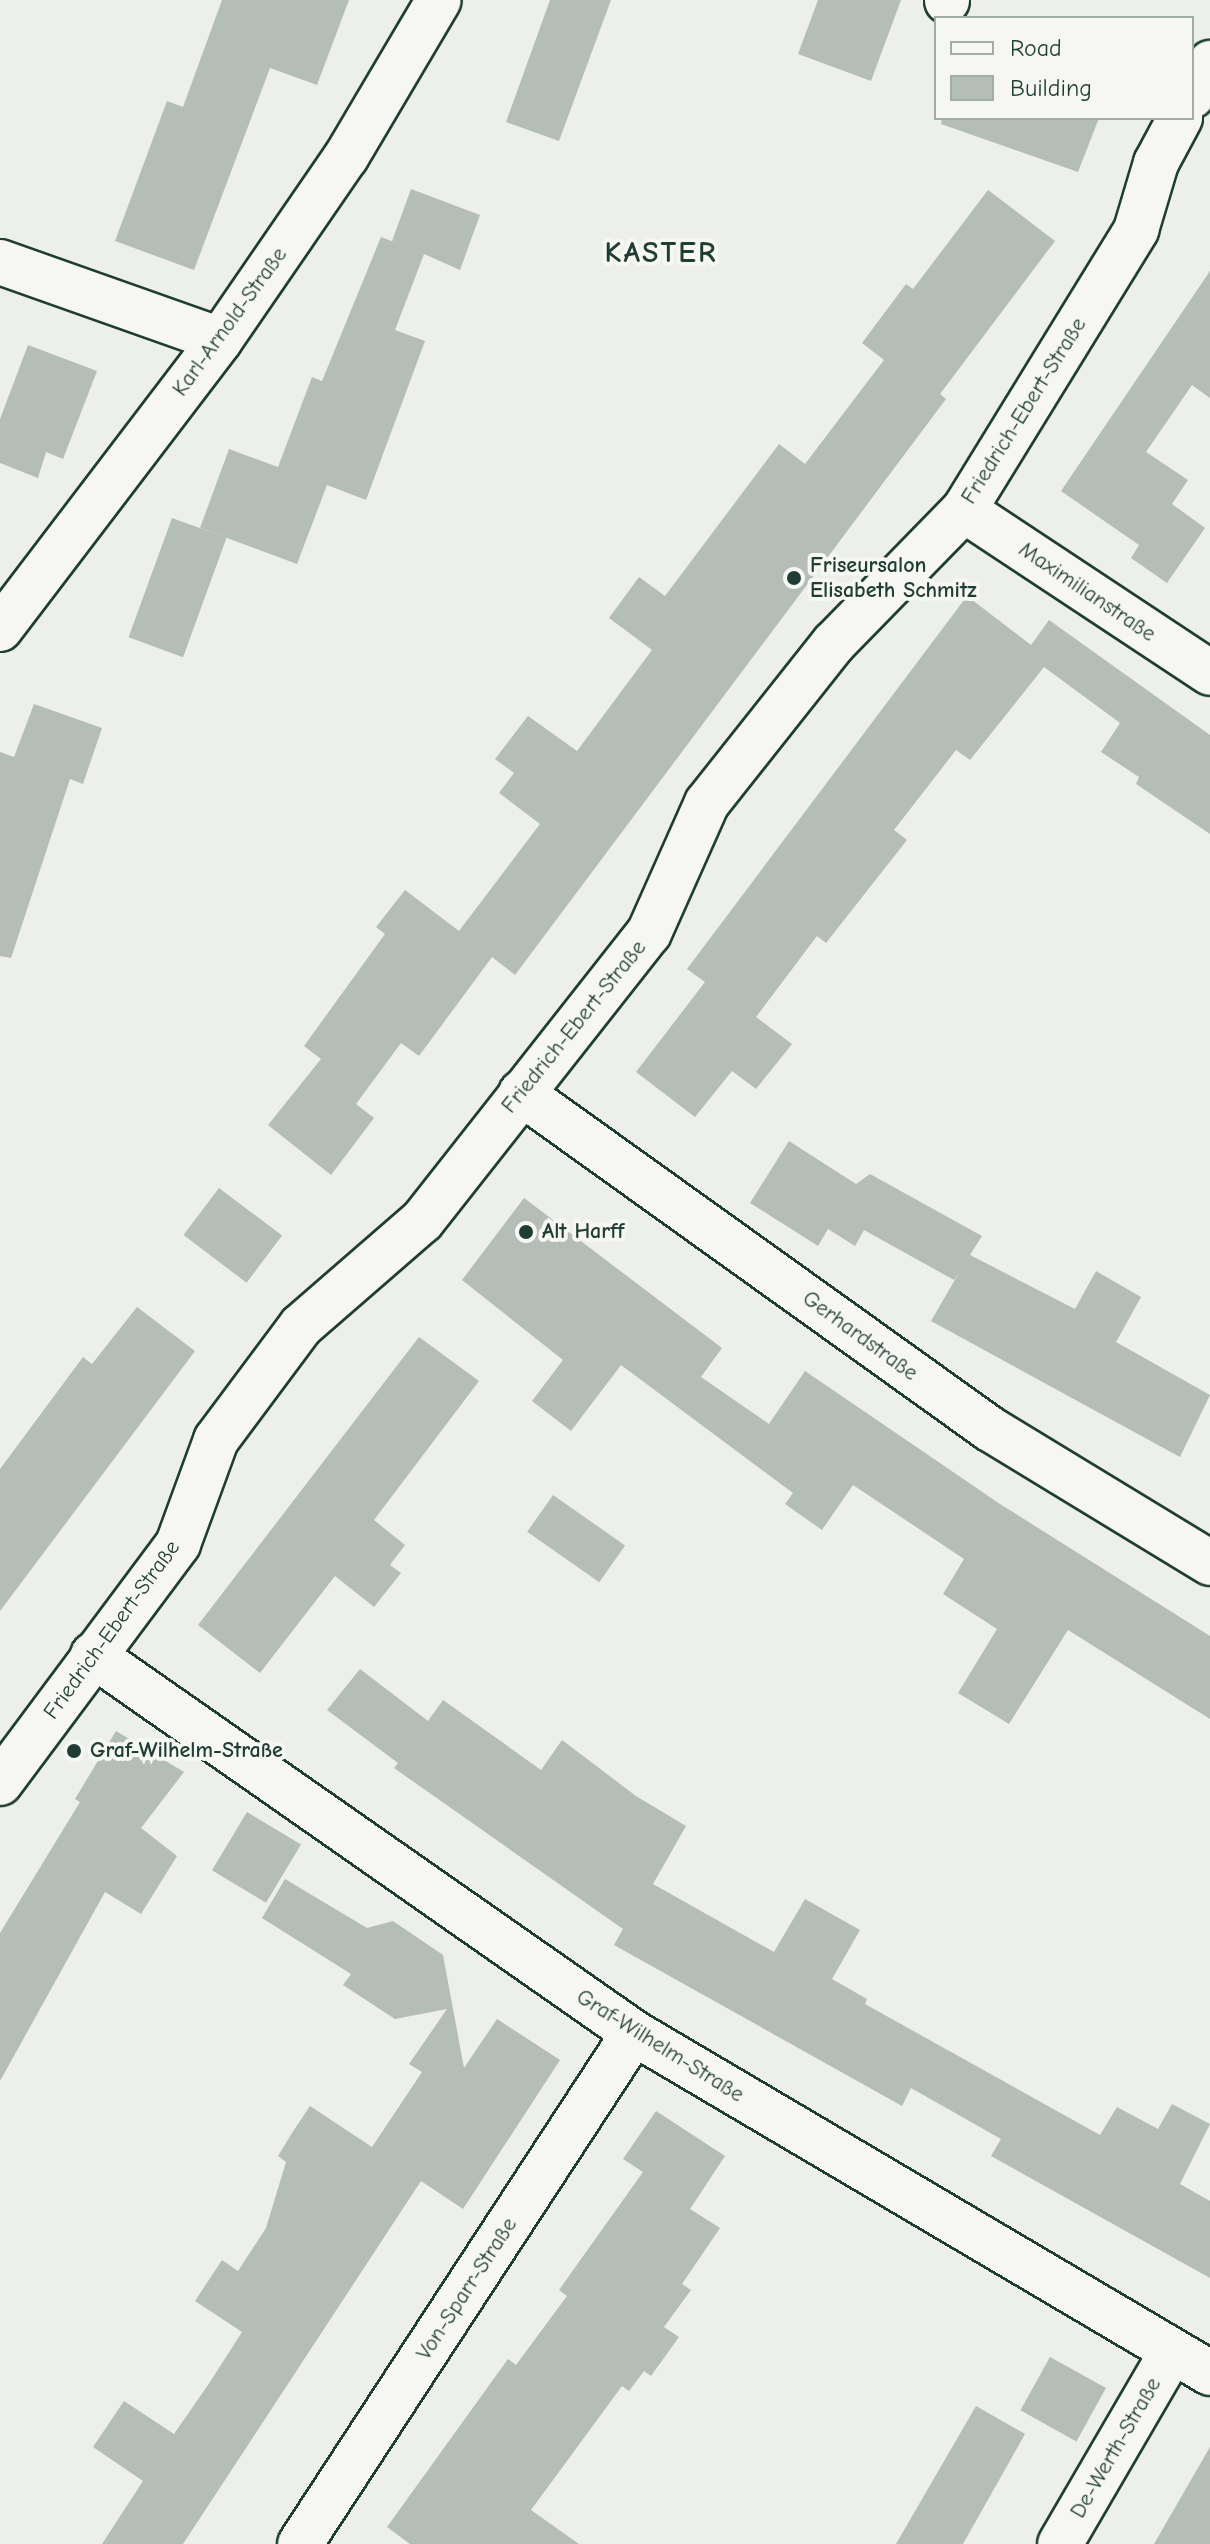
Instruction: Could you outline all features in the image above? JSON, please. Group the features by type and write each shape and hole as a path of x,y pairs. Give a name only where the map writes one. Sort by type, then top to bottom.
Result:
{"street":[{"name":"Karl-Arnold-Straße","path":"0,629 220,340 346,157 439,0"},
{"path":"1194,92 1210,63"},
{"name":"Friedrich-Ebert-Straße","path":"0,1783 178,1544 216,1440 301,1326 422,1221 649,933 707,803 834,643 964,510 1136,230 1156,163 1179,120"},
{"path":"0,262 220,340"},
{"name":"Maximilianstraße","path":"964,510 1210,673"},
{"name":"Gerhardstraße","path":"521,1093 990,1429 1210,1563"},
{"name":"Graf-Wilhelm-Straße","path":"93,1655 634,2033 1171,2353 1210,2373"},
{"name":"Von-Sparr-Straße","path":"300,2544 634,2033"},
{"name":"De-Werth-Straße","path":"1060,2544 1171,2353"}],"building":[{"path":"222,0 349,0 317,85 270,68 194,270 115,241 167,101 183,107"},
{"path":"550,0 611,0 559,141 506,122"},
{"path":"818,0 901,0 871,81 798,54"},
{"path":"942,120 1098,120 1078,172 941,124"},
{"path":"411,189 480,215 460,270 424,254 395,330 425,341 366,500 327,485 297,564 200,528 229,449 278,467 312,377 322,381 381,237 402,245 392,241"},
{"path":"988,190 1055,241 940,394 946,399 515,975 492,957 419,1056 401,1043 356,1104 374,1118 331,1175 268,1125 321,1059 304,1046 385,934 376,927 405,890 459,931 540,824 499,793 514,773 495,759 528,716 577,751 652,650 609,618 639,577 665,596 779,444 805,464 884,360 862,343 906,284 913,289"},
{"path":"1210,271 1210,398 1192,385 1146,452 1188,480 1172,504 1205,528 1167,583 1131,558 1139,545 1061,491"},
{"path":"28,345 97,371 63,459 46,452 38,478 0,463 0,419"},
{"path":"172,518 227,538 183,657 129,637"},
{"path":"967,596 1031,645 1049,620 1210,735 1210,834 1136,784 1139,777 1101,752 1120,723 1044,667 970,760 956,750 894,830 907,840 826,943 817,936 756,1017 792,1044 756,1089 732,1071 695,1117 636,1072 705,982 687,969"},
{"path":"34,704 102,728 83,784 70,779 11,958 0,956 0,752 14,757"},
{"path":"789,1141 856,1184 870,1174 982,1236 970,1255 1075,1309 1096,1271 1141,1297 1116,1342 1210,1395 1180,1457 931,1321 960,1271 954,1280 864,1230 855,1246 828,1229 818,1246 750,1203"},
{"path":"219,1188 282,1236 247,1283 183,1235"},
{"path":"524,1198 722,1348 701,1377 769,1424 805,1371 1000,1504 1210,1636 1210,1719 1068,1630 1009,1724 958,1693 997,1629 943,1594 964,1559 853,1485 822,1530 785,1504 793,1493 621,1365 571,1431 532,1401 563,1360 462,1280"},
{"path":"137,1307 195,1351 0,1611 0,1469 83,1357 92,1364"},
{"path":"419,1337 479,1381 374,1520 405,1545 390,1565 401,1573 374,1607 335,1576 260,1673 198,1625"},
{"path":"553,1495 625,1545 599,1582 527,1532"},
{"path":"360,1669 428,1721 443,1700 541,1770 562,1740 636,1796 686,1826 653,1884 774,1952 805,1899 860,1930 832,1979 867,1999 865,2004 1100,2135 1117,2107 1158,2129 1172,2104 1210,2124 1180,2184 1210,2201 1210,2278 991,2156 1001,2139 911,2088 902,2106 614,1945 623,1929 394,1768 398,1763 327,1710"},
{"path":"116,1731 184,1772 141,1828 177,1856 141,1914 105,1892 0,2081 0,1933 80,1802 75,1799"},
{"path":"247,1812 301,1844 266,1903 212,1870"},
{"path":"285,1879 367,1928 393,1921 443,1955 464,2068 497,2019 560,2060 463,2209 421,2181 183,2544 102,2544 143,2481 93,2447 124,2401 174,2434 242,2332 195,2301 222,2260 238,2271 266,2228 286,2162 278,2156 292,2133 310,2106 372,2147 422,2072 409,2064 447,2009 395,2019 343,1985 351,1974 262,1918"},
{"path":"656,2111 725,2156 690,2209 720,2228 682,2284 691,2290 664,2327 679,2337 651,2376 644,2371 629,2391 622,2386 531,2510 579,2544 410,2544 387,2527 508,2359 516,2365 567,2296 559,2290 643,2172 623,2159"},
{"path":"1050,2357 1106,2388 1076,2441 1020,2410"},
{"path":"976,2406 1025,2434 963,2544 896,2544"},
{"path":"1210,2447 1210,2544 1154,2544"}],"place":[{"name":"Friseursalon Elisabeth Schmitz","path":"794,578"},
{"name":"Alt Harff","path":"526,1232"},
{"name":"Graf-Wilhelm-Straße","path":"74,1751"}],"district":[{"name":"KASTER","path":"661,253"}]}
